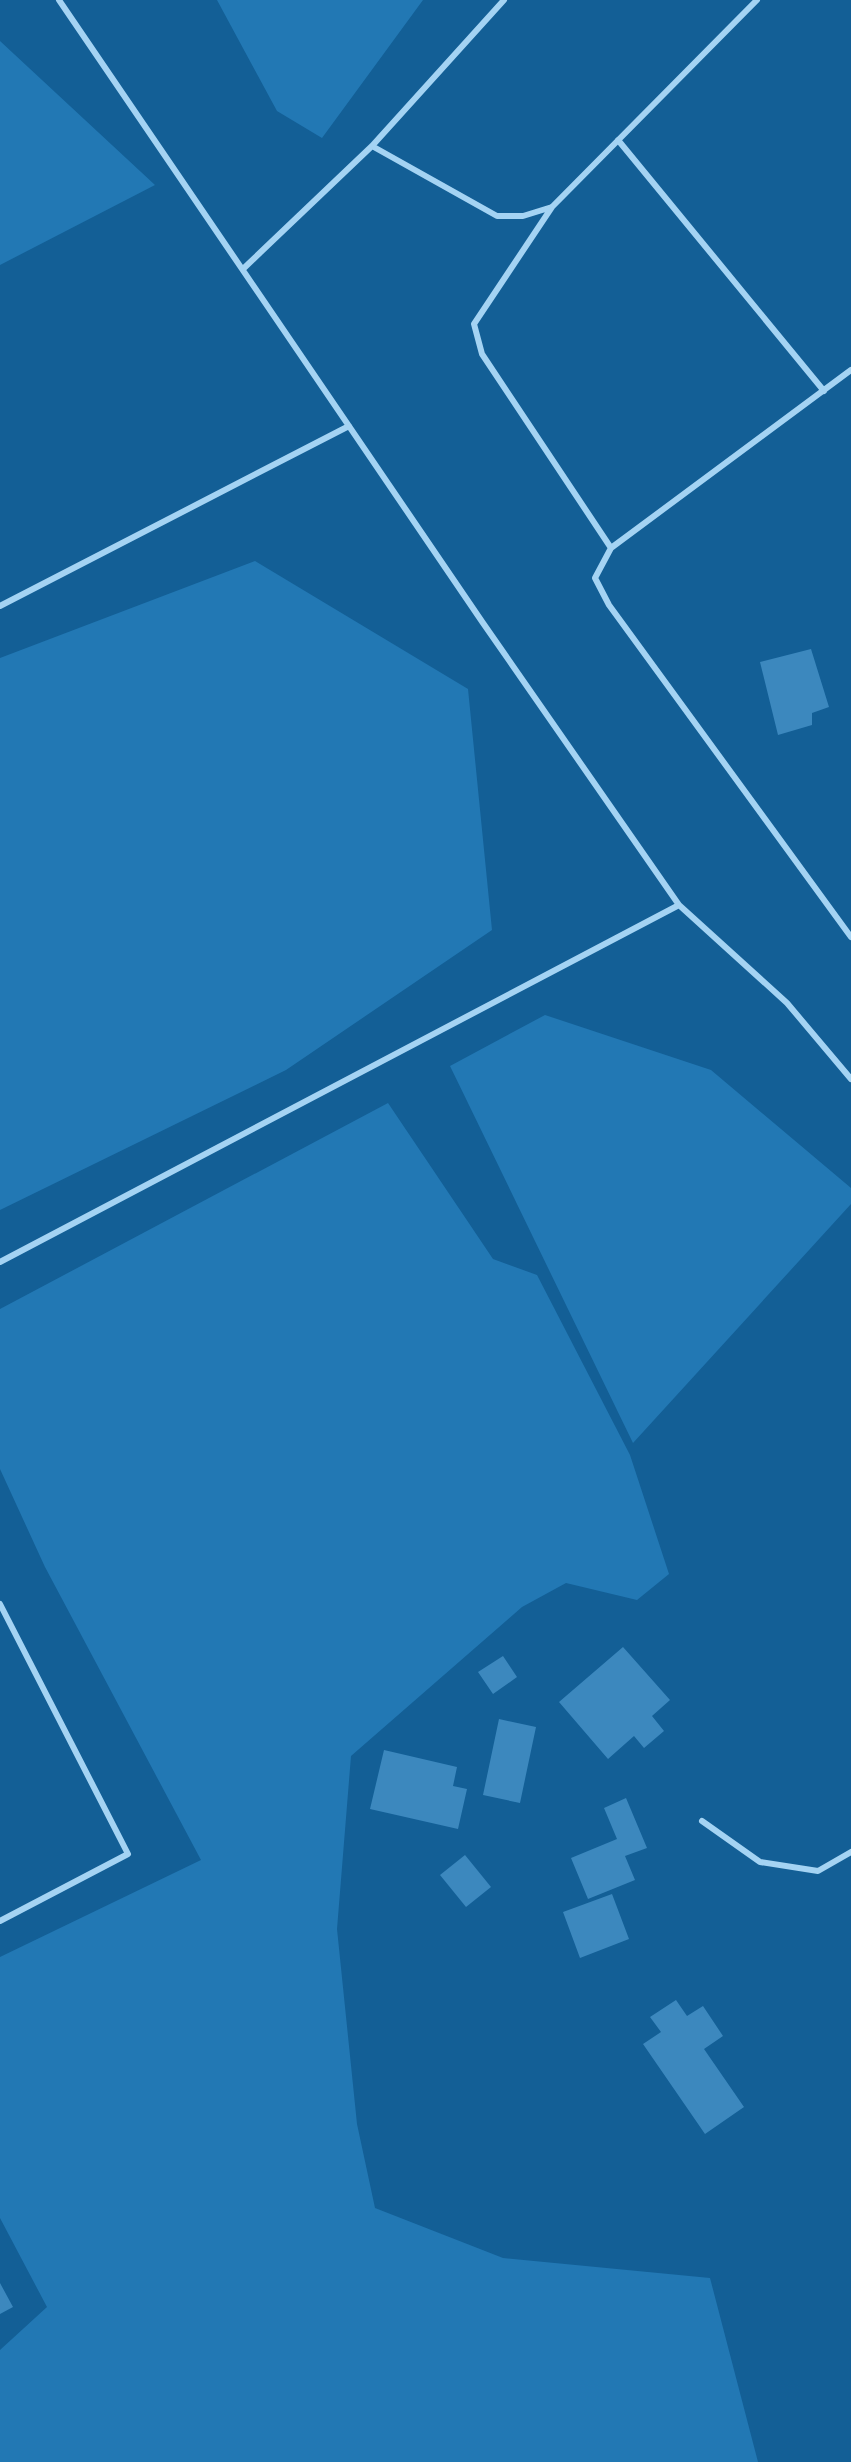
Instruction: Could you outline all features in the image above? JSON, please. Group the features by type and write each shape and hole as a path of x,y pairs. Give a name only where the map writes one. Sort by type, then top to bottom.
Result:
{"street":[{"path":"59,0 679,905 788,1003 851,1079"},
{"path":"243,269 372,146 504,0"},
{"path":"611,548 482,354 474,324 552,207 757,0"},
{"path":"618,140 824,391"},
{"path":"372,146 496,216 524,216 552,207"},
{"path":"851,370 611,548 596,578 609,605 851,937"},
{"path":"0,606 349,426"},
{"path":"0,1262 679,905"},
{"path":"0,1604 128,1854 0,1921"},
{"path":"702,1821 760,1862 818,1872 851,1852"}],"shaded area":[{"path":"217,0 423,0 322,138 277,111"},
{"path":"0,41 155,185 0,265"},
{"path":"255,561 468,689 492,930 286,1070 0,1210 0,658"},
{"path":"545,1015 711,1070 851,1188 851,1204 633,1443 450,1066"},
{"path":"388,1103 493,1259 537,1275 630,1455 669,1574 637,1600 566,1583 522,1607 351,1756 337,1929 357,2124 375,2208 503,2258 710,2278 758,2462 0,2462 0,2350 47,2307 0,2218 0,1957 201,1860 45,1567 0,1469 0,1309"}],"building":[{"path":"811,649 829,707 812,713 812,725 778,735 760,662"},
{"path":"623,1647 670,1700 652,1716 664,1731 644,1748 634,1736 608,1759 559,1702"},
{"path":"503,1656 517,1677 493,1694 478,1672"},
{"path":"499,1719 536,1727 520,1803 483,1795"},
{"path":"384,1750 457,1767 453,1786 467,1789 458,1829 370,1809"},
{"path":"626,1798 647,1848 625,1856 635,1880 588,1899 571,1858 617,1839 604,1808"},
{"path":"465,1855 491,1887 466,1907 440,1875"},
{"path":"612,1894 629,1939 580,1958 563,1912"},
{"path":"676,2000 687,2016 703,2006 723,2036 704,2049 744,2107 705,2134 643,2044 661,2032 650,2017"},
{"path":"0,2283 13,2307 0,2314"}]}
